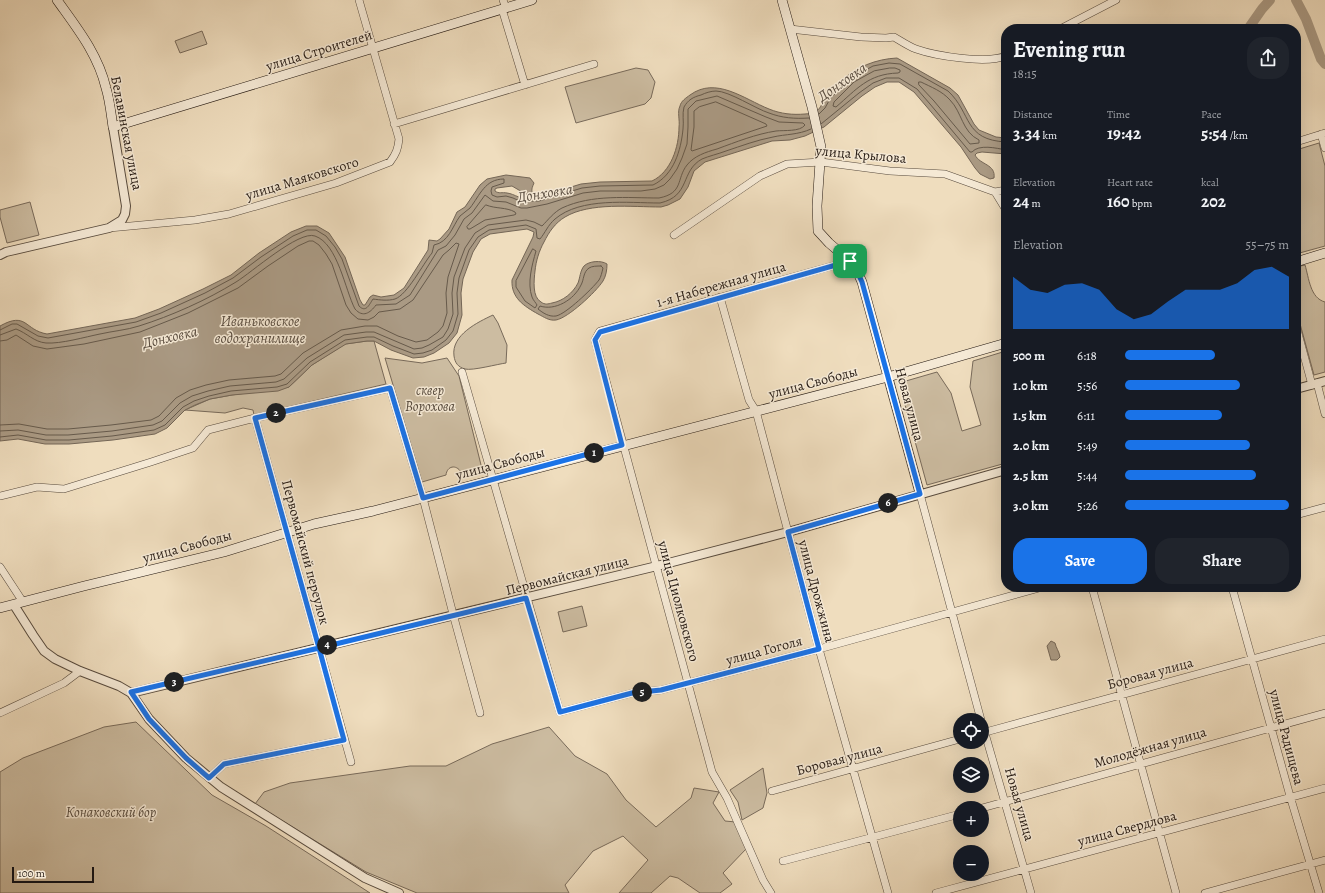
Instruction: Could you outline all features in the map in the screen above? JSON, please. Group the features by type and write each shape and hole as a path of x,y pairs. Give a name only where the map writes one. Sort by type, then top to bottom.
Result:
{"main road":[{"name":"Белавинская улица","path":"57,0 84,38 96,59 106,88 113,127"},
{"name":"улица Строителей","path":"113,127 373,48 504,6 532,0"},
{"name":"Новая улица","path":"782,0 819,134 821,162 817,206 818,231 829,243 850,261 857,271 862,282 888,377"},
{"path":"1301,261 1325,254"},
{"name":"улица Свободы","path":"0,608 224,552 287,531 373,511 888,377 1001,344"}],"street":[{"path":"360,0 394,124 594,64"},
{"path":"1070,24 1116,0"},
{"path":"504,6 526,85"},
{"path":"790,29 861,38 894,37 915,49 932,53 959,57 990,59 1001,57"},
{"name":"улица Маяковского","path":"109,228 195,220 229,214 328,185 383,165 390,162 398,149 399,139 394,124"},
{"name":"Белавинская улица","path":"109,228 122,220 126,210 113,127"},
{"path":"1301,141 1323,134 1325,148"},
{"name":"улица Крылова","path":"674,235 760,176 787,164 821,162 890,171 945,174 995,192"},
{"path":"1001,191 995,192 1001,202"},
{"path":"0,255 6,252 38,244 109,228"},
{"name":"1-я Набережная улица","path":"600,332 850,261"},
{"name":"улица Дрожжина","path":"720,297 749,400 756,411 852,770 888,893"},
{"name":"улица Циолковского","path":"600,332 595,340 622,445 657,566 687,684 712,772 727,798 763,880 771,893"},
{"path":"1301,342 1325,414"},
{"path":"462,372 526,598"},
{"name":"Новая улица","path":"888,377 979,713"},
{"path":"1301,388 1325,381"},
{"path":"0,496 37,487 64,489 193,448 208,430 390,388 423,498 480,713"},
{"name":"Первомайский переулок","path":"255,418 351,762"},
{"name":"Первомайская улица","path":"131,692 657,566 788,532 1001,471"},
{"path":"1301,514 1325,507"},
{"path":"0,567 33,635 44,651 55,659 80,671 131,692 149,719 186,758 209,778 227,791 366,878 398,893"},
{"name":"улица Гоголя","path":"526,598 560,712 632,693 661,690 687,684 1024,592"},
{"path":"1093,592 1176,893"},
{"name":"улица Радищева","path":"1233,592 1290,796 1319,893"},
{"name":"Боровая улица","path":"989,731 1325,639"},
{"path":"0,713 64,683 80,671"},
{"name":"Молодёжная улица","path":"989,806 1140,763 1325,713"},
{"path":"209,778 224,764 344,740"},
{"name":"Боровая улица","path":"772,791 953,741"},
{"name":"Новая улица","path":"988,749 1031,893"},
{"name":"улица Свердлова","path":"936,893 1290,796 1325,788"},
{"path":"783,861 953,816"},
{"path":"1205,893 1325,860"}],"green space":[{"path":"202,31 207,44 180,53 175,41"},
{"path":"636,68 648,70 655,82 651,98 645,104 576,123 565,87"},
{"path":"1319,143 1325,166 1325,246 1301,253 1301,148"},
{"path":"30,202 39,235 7,243 0,217 0,210"},
{"path":"1305,265 1313,292 1320,300 1325,302 1325,372 1314,375 1301,327 1301,266"},
{"path":"493,315 507,345 506,363 473,369 465,369 460,367 456,363 454,356 454,348 457,342 467,330 480,321"},
{"path":"374,341 386,384 254,415 253,410 243,408 225,413 185,410 210,399 289,387 312,365 345,344"},
{"path":"1001,353 1001,464 927,485 899,383 937,372 951,393 962,431 981,425 970,387 973,361"},
{"name":"сквер Ворохова","path":"385,358 422,363 447,358 459,376 482,469 461,472 459,469 452,467 448,470 446,475 422,482"},
{"path":"582,606 587,626 563,632 558,612"},
{"name":"Конаковский бор","path":"136,722 212,795 266,826 370,893 0,893 0,772 23,758 104,727"},
{"path":"549,727 575,756 607,774 626,800 656,827 691,798 694,788 719,792 713,803 725,821 736,822 747,848 723,873 732,884 720,893 700,893 678,878 670,876 651,893 619,893 648,860 623,836 593,851 565,885 569,893 417,893 366,872 255,804 264,792 290,783 410,766 446,766 492,744"},
{"path":"763,768 767,793 763,808 742,820 738,802 730,790"}],"water":[{"name":"Иваньковское водохранилище","path":"897,58 950,88 958,95 974,124 979,130 1001,138 1001,154 982,152 975,155 980,161 993,170 994,178 990,179 980,174 961,147 914,92 899,82 887,82 875,87 862,96 824,127 805,136 790,140 772,141 705,162 694,171 688,187 680,199 668,205 661,207 599,207 575,212 561,219 548,235 538,256 535,267 534,283 538,300 546,304 556,302 567,296 576,287 584,266 589,263 602,262 607,264 607,271 603,281 588,298 561,318 551,320 528,308 516,297 512,286 512,280 534,232 527,229 490,234 481,239 473,252 463,279 461,293 462,315 457,333 449,343 434,353 424,357 413,358 391,350 374,341 346,344 312,365 289,387 278,391 232,395 210,399 185,410 167,428 155,434 69,444 45,444 18,439 0,441 0,326 9,322 16,320 21,321 39,332 47,334 135,318 159,309 231,275 259,253 291,232 306,226 317,226 329,233 345,257 360,300 363,305 365,305 373,295 381,297 394,295 404,288 428,250 429,240 437,241 440,239 449,229 457,212 465,207 480,185 487,179 506,175 530,178 534,183 532,190 535,197 581,184 652,181 664,172 673,158 679,135 679,111 683,101 690,95 700,90 720,88 740,95 774,111 796,114 810,113 819,109 832,90 847,76 860,68 882,60","holes":["512,186 529,196 529,199 523,199 510,194 498,192 495,191 495,189"]},
{"path":"1051,641 1055,643 1060,655 1057,660 1051,660 1047,646"}],"waterway":[{"name":"Донховка","path":"1252,24 1270,0"},
{"name":"Донховка","path":"1296,0 1306,19 1321,59 1325,64"}],"route":[{"path":"850,261 600,332 595,340 622,445 423,498 390,388 255,418 319,648 131,692 149,719 186,758 209,778 224,764 344,740 319,648 526,598 560,712 632,693 661,690 819,649 788,532 920,494 862,282 850,261"}]}
